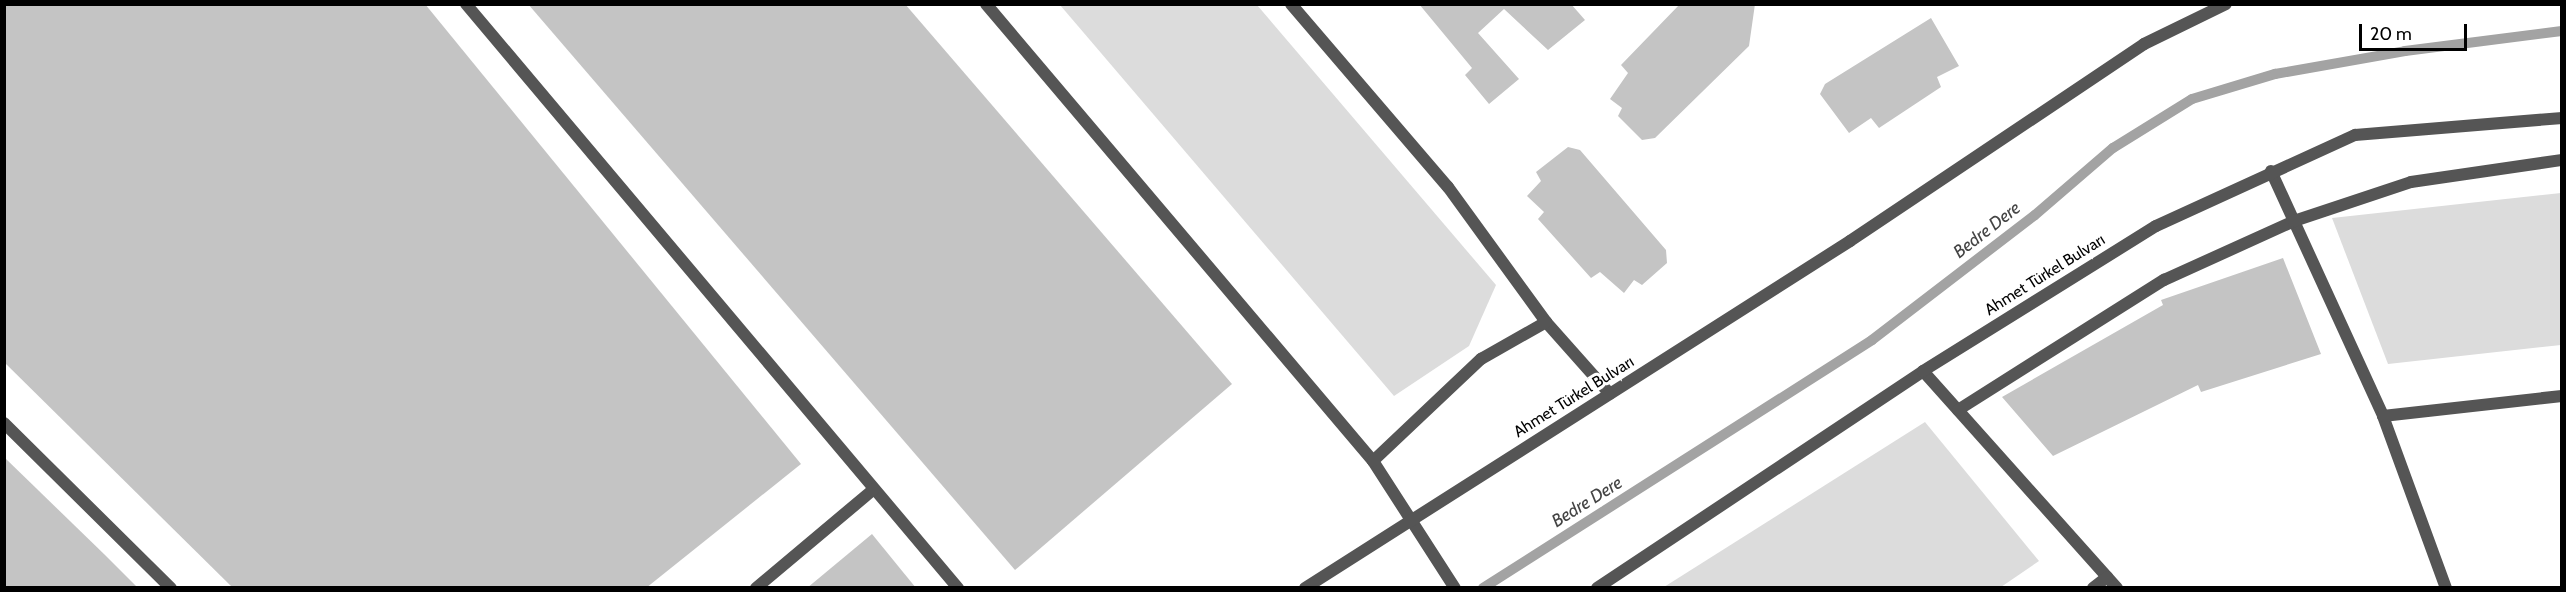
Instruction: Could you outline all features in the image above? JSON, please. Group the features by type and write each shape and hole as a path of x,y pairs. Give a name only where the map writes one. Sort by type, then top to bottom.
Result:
{"street":[{"path":"466,4 958,588"},
{"path":"986,4 1372,462 1413,519 1455,588"},
{"path":"1292,4 1448,187 1546,322 1610,394"},
{"name":"Ahmet Türkel Bulvarı","path":"1305,588 1851,241 2144,44 2226,4"},
{"name":"Ahmet Türkel Bulvarı","path":"1597,588 1923,371 2156,226 2271,171 2355,135 2562,118"},
{"path":"1958,410 2164,280 2294,221 2411,182 2562,160"},
{"path":"2271,171 2383,416 2446,588"},
{"path":"1372,462 1481,358 1546,322"},
{"path":"1923,371 2117,588"},
{"path":"2383,416 2562,396"},
{"path":"4,423 171,588"},
{"path":"756,588 874,489"},
{"path":"2093,588 2107,577"}],"shaded area":[{"path":"1060,5 1257,5 1496,285 1469,346 1394,396"},
{"path":"2561,193 2561,345 2388,364 2332,218"},
{"path":"1925,422 2039,561 2001,587 1664,587"}],"building":[{"path":"4,4 425,4 801,464 646,588 233,588 4,362"},
{"path":"528,4 905,4 1232,384 1015,570"},
{"path":"1419,4 1571,4 1585,20 1548,50 1504,9 1478,33 1519,79 1489,104 1465,75 1472,68"},
{"path":"1680,4 1755,4 1749,46 1655,138 1642,140 1618,116 1622,108 1610,99 1628,73 1621,65"},
{"path":"1931,18 1959,66 1937,77 1941,87 1879,128 1871,118 1849,133 1820,94 1825,84"},
{"path":"1568,147 1580,150 1666,250 1667,263 1642,285 1634,280 1624,293 1600,272 1591,278 1538,219 1544,212 1527,196 1541,181 1536,172"},
{"path":"2283,258 2321,354 2201,392 2198,385 2053,456 2002,397 2163,305 2161,300"},
{"path":"4,457 105,555 138,588 4,588"},
{"path":"872,534 916,588 807,588"}],"waterway":[{"name":"Bedre Dere","path":"1483,588 1872,340 2035,215 2113,148 2192,99 2275,74 2405,51 2562,31"}]}
